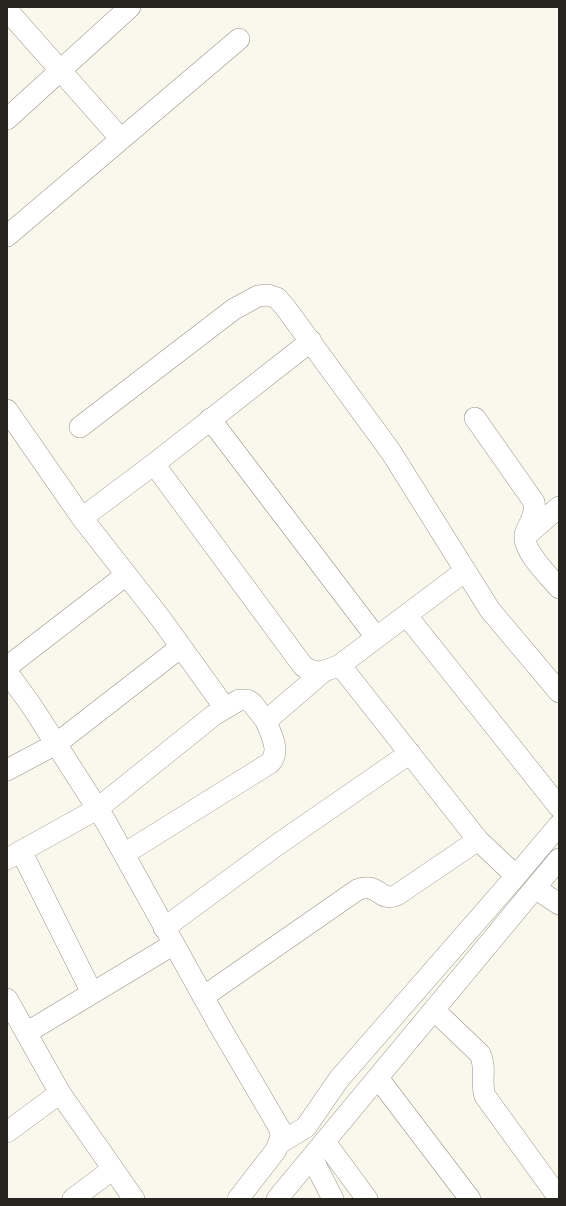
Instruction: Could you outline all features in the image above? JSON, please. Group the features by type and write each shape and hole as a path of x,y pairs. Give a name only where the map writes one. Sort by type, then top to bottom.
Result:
{"street":[{"path":"7,119 130,7"},
{"path":"7,10 120,139"},
{"path":"7,236 239,39"},
{"path":"80,427 234,309 258,296 268,295 277,298 311,341 391,452 490,610 559,692"},
{"path":"82,518 154,464 311,341"},
{"path":"7,410 82,518 225,708"},
{"path":"475,418 534,502 535,509 525,536 526,545 535,560 559,588"},
{"path":"210,419 376,637"},
{"path":"154,464 303,666 313,672 331,669"},
{"path":"525,536 559,507"},
{"path":"266,722 331,669 407,616 465,571"},
{"path":"7,667 126,575"},
{"path":"407,616 559,807"},
{"path":"7,770 56,744 181,648"},
{"path":"331,669 410,753 478,840 516,876"},
{"path":"7,672 56,744 124,854 203,998 280,1129 280,1143"},
{"path":"92,993 14,855 97,809 225,708 239,700 247,700 252,703 266,722 276,748 276,754 270,763 124,854"},
{"path":"26,1032 92,993 169,936 276,845 410,753"},
{"path":"238,1199 280,1143 306,1127 339,1079 516,876 559,824"},
{"path":"203,998 357,890 366,886 373,888 384,896 390,898 397,895 478,840"},
{"path":"277,1199 559,859"},
{"path":"535,888 559,904"},
{"path":"7,999 60,1092 134,1199"},
{"path":"434,1010 480,1054 484,1063 482,1089 485,1096 559,1198"},
{"path":"378,1078 470,1199"},
{"path":"7,1132 60,1092"},
{"path":"325,1142 367,1199"},
{"path":"312,1158 333,1199"},
{"path":"72,1199 113,1169"}]}
